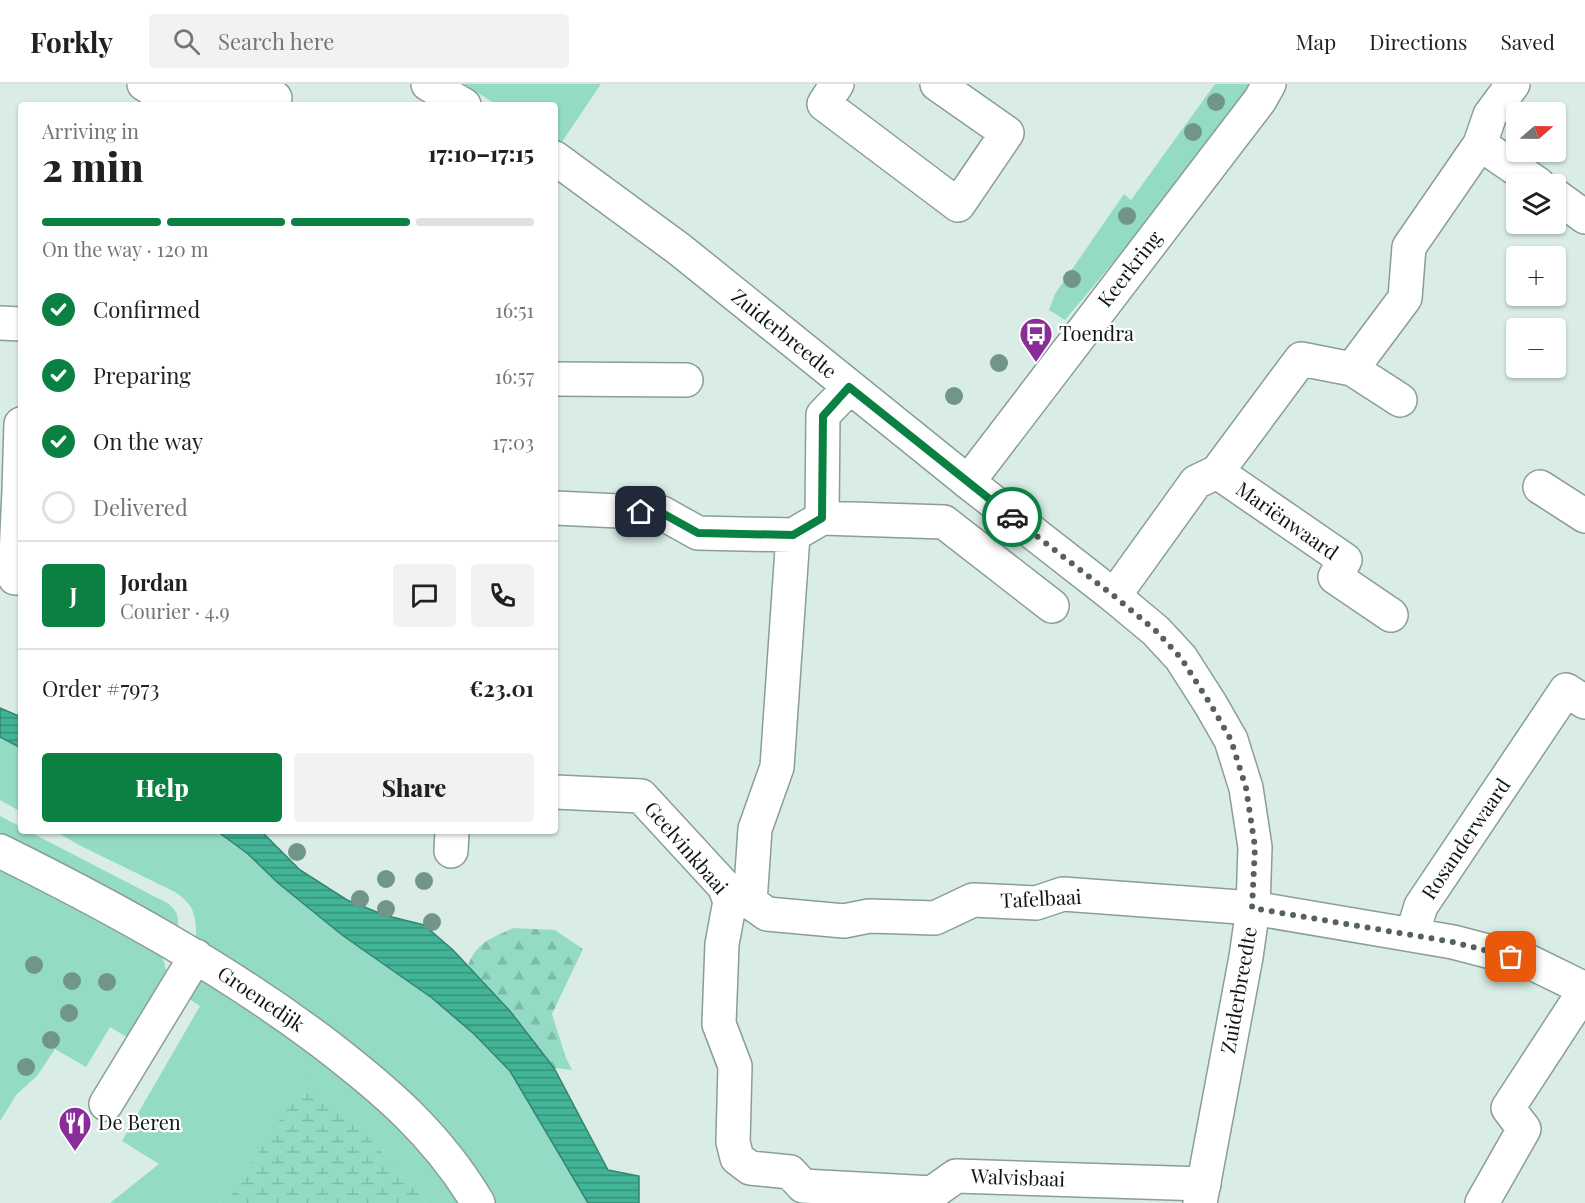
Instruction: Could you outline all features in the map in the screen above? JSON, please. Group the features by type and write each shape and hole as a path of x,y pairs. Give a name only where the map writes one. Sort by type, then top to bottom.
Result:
{"street":[{"path":"144,84 161,95 278,96"},
{"path":"428,84 459,102"},
{"path":"837,84 824,104 958,205 1007,133 937,84"},
{"name":"Keerkring","path":"968,482 1260,99 1269,84"},
{"path":"1352,369 1405,298 1408,247 1480,144 1491,115 1513,84"},
{"path":"1480,144 1524,174"},
{"name":"Zuiderbreedte","path":"558,160 679,249 1156,631 1181,658 1211,705 1231,740 1246,788 1255,847 1252,908 1246,957 1202,1193"},
{"path":"1566,203 1585,216"},
{"path":"0,323 18,324"},
{"name":"Mariënwaard","path":"1114,596 1196,482 1217,472 1301,359 1352,369 1400,400"},
{"path":"558,379 686,381"},
{"path":"822,518 823,416 849,387"},
{"name":"Mariënwaard","path":"1217,472 1345,560 1335,576 1391,615"},
{"path":"1540,487 1585,516"},
{"path":"558,508 662,513 698,533 793,535 822,518 944,522 1052,606"},
{"path":"18,525 15,578 18,578"},
{"name":"Geelvinkbaai","path":"793,535 777,767 755,829 740,902 722,944 719,1024 735,1066 733,1142 736,1158 750,1168 790,1172 802,1195"},
{"name":"Rosanderwaard","path":"1412,935 1421,906 1566,690 1585,702"},
{"name":"Geelvinkbaai","path":"558,792 641,796 740,902"},
{"name":"Groenedijk","path":"0,851 61,881 196,956 294,1020 391,1097 429,1135 462,1177 478,1203"},
{"name":"Tafelbaai","path":"740,902 767,915 844,921 869,916 935,918 972,900 1036,903 1063,894 1252,908"},
{"path":"1252,908 1453,942 1530,962 1585,990 1508,1108 1524,1129 1482,1203"},
{"path":"106,1104 196,956"},
{"name":"Walvisbaai","path":"802,1195 932,1193 956,1176 1202,1193"}],"green space":[{"path":"464,84 601,84 560,145 558,144 558,102 492,102"},
{"path":"1215,84 1258,84 1197,162 1065,320 1049,310 1055,294 1124,194 1131,200"},
{"path":"0,737 18,746 18,810 0,800"},
{"path":"0,816 18,825 18,834 34,834 169,904 174,909 178,926 175,929 0,838"},
{"path":"60,834 221,834 248,854 278,883 342,935 432,998 474,1034 510,1071 588,1203 491,1203 196,940 193,913 182,897"},
{"path":"0,863 159,945 166,969 165,978 130,1039 110,1027 86,1067 55,1049 37,1076 17,1094 0,1121"},
{"path":"513,928 555,930 583,949 552,1014 572,1070 554,1068 510,1011 468,966 480,946"},
{"path":"211,979 395,1114 465,1203 426,1203 420,1194 232,1194 219,1203 110,1203 159,1164 122,1141 200,1006 182,994 194,983"},
{"path":"306,1079 364,1133 426,1203 219,1203 232,1194"}],"shaded area":[{"path":"0,708 18,716 18,746 0,737"},
{"path":"221,834 264,834 300,870 347,900 384,915 424,925 453,950 510,1011 554,1068 608,1170 639,1176 639,1203 588,1203 510,1071 474,1034 432,998 342,935 278,883 248,854"}],"way so far":[{"path":"1012,517 1156,631 1181,658 1211,705 1231,740 1246,788 1255,847 1252,908 1453,942 1511,957"}],"place":[{"name":"Toendra","path":"1036,363"},
{"name":"De Beren","path":"75,1152"}],"route":[{"path":"641,512 662,513 698,533 793,535 822,518 823,416 849,387 1012,517"}]}
